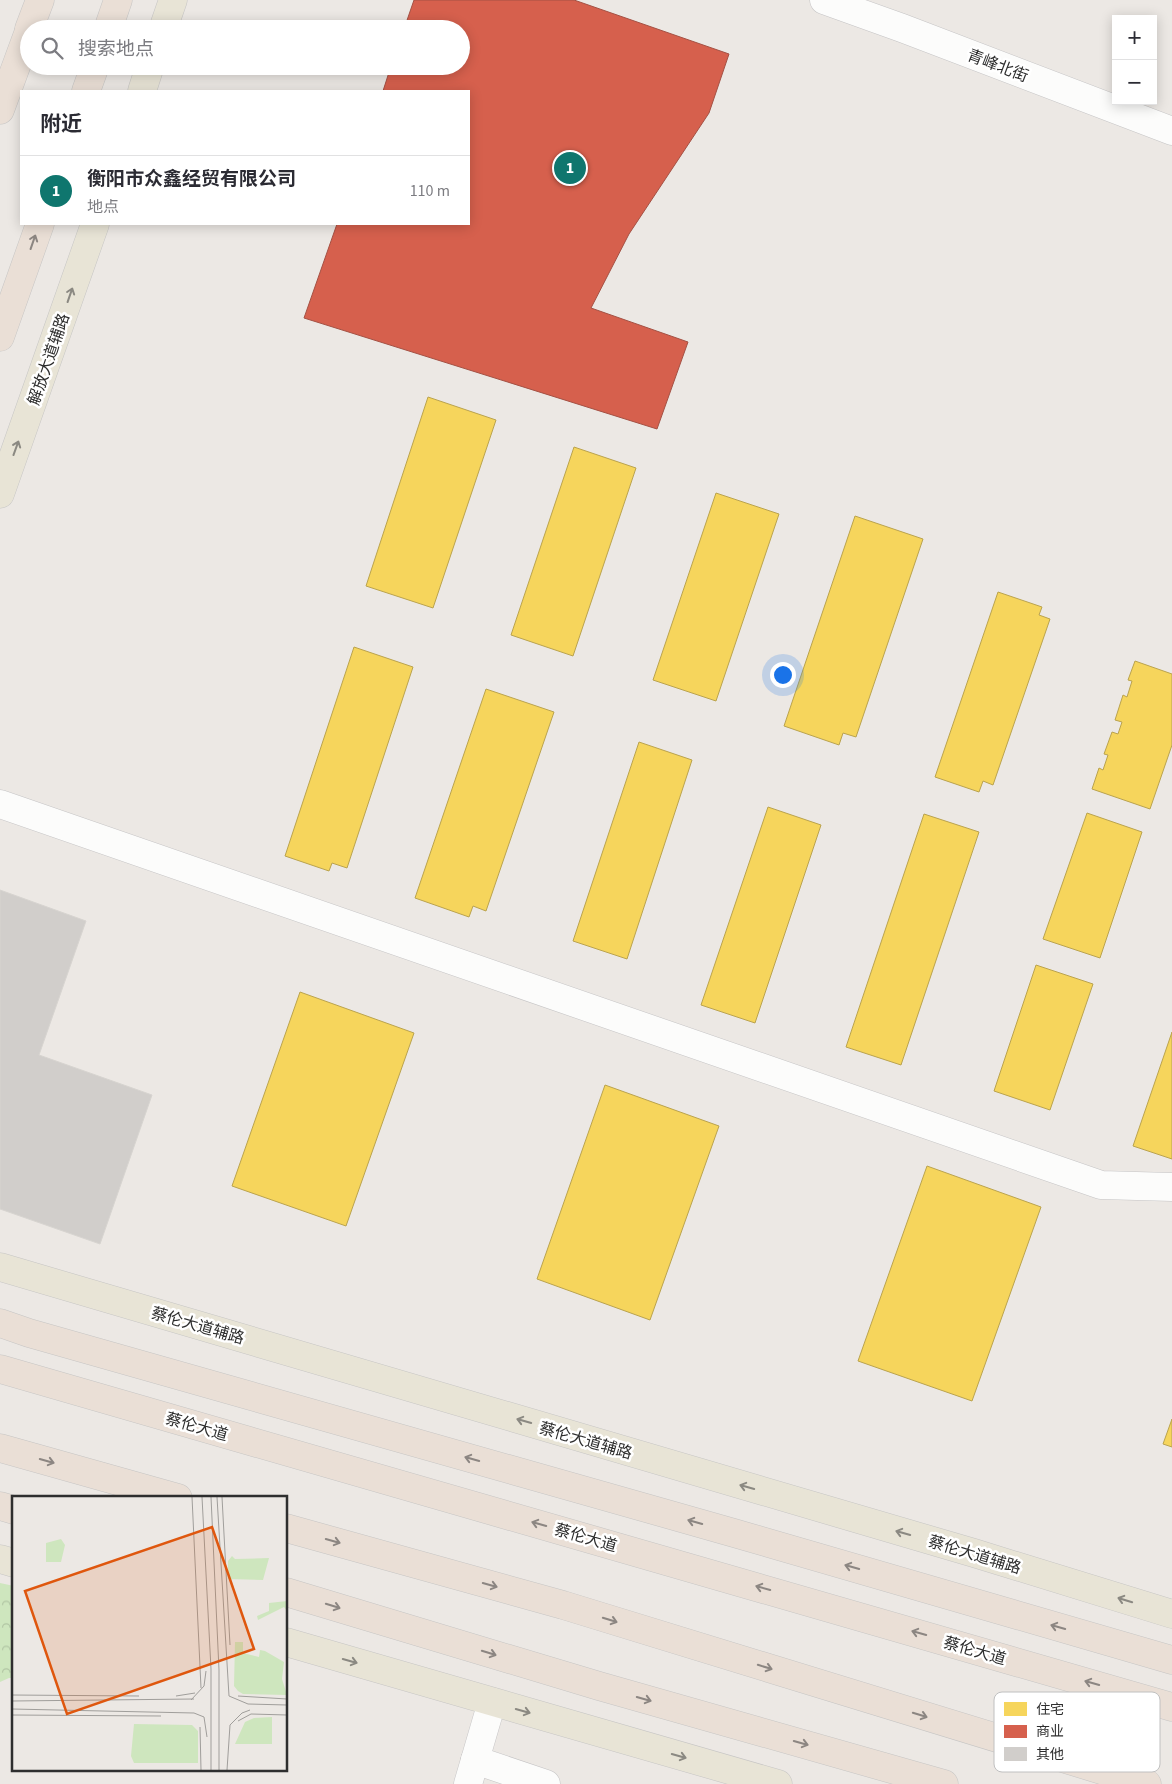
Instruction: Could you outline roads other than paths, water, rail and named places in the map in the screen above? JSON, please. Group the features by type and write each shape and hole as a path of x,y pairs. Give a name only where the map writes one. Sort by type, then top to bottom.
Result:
{"highway":[{"path":"33,20 40,0"},
{"path":"111,20 118,0"},
{"path":"0,110 20,55"},
{"path":"86,90 92,75"},
{"path":"0,337 40,225"},
{"path":"0,1323 1172,1660"},
{"name":"蔡伦大道","path":"0,1369 1120,1692"},
{"path":"0,1448 171,1496"},
{"path":"288,1529 563,1605 994,1737"},
{"path":"288,1593 599,1686 944,1784"},
{"path":"1108,1772 1147,1784"}],"main road":[{"path":"166,20 173,0"},
{"path":"142,90 147,75"},
{"name":"解放大道辅路","path":"0,494 95,225"},
{"name":"蔡伦大道辅路","path":"0,1267 1172,1614"},
{"path":"288,1643 778,1784"}],"street":[{"name":"青峰北街","path":"824,0 1172,131"},
{"path":"0,804 1101,1185 1172,1187"},
{"path":"492,1702 471,1772 546,1784"}],"place":[{"name":"衡阳市众鑫经贸有限公司","path":"570,168"}]}
